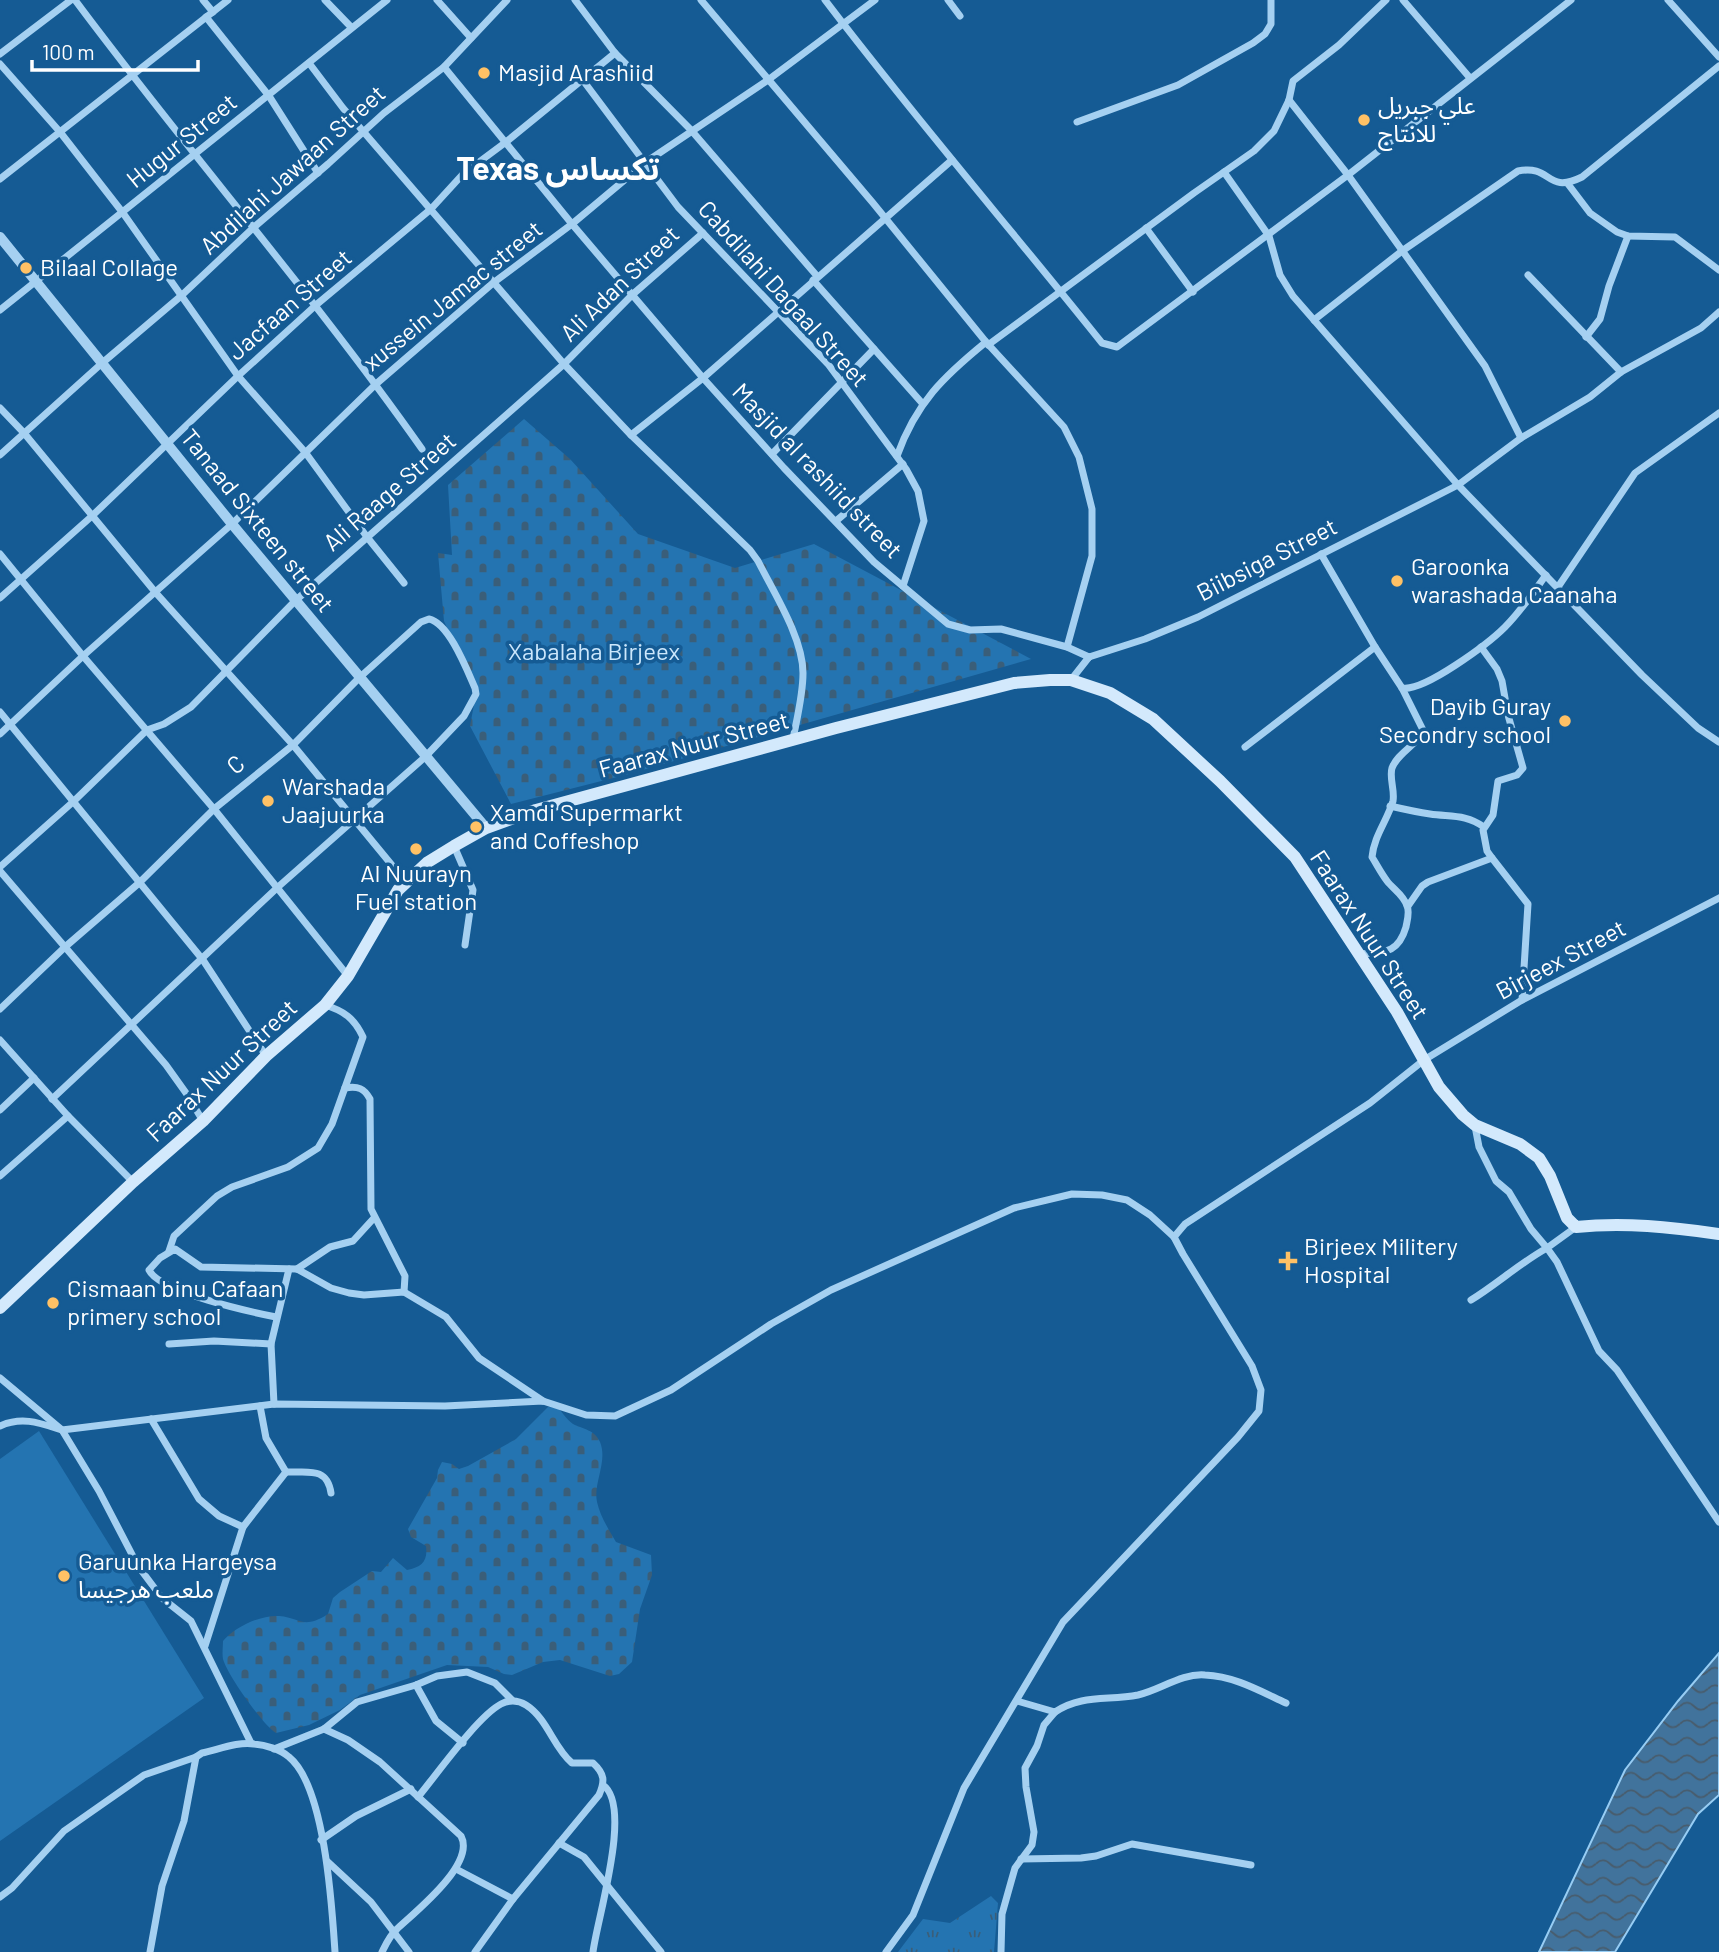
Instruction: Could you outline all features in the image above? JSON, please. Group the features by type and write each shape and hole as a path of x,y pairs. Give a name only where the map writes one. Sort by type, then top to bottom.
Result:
{"main road":[{"name":"Faarax Nuur Street","path":"0,1308 133,1182 203,1121 266,1056 325,1005 348,976 398,890 428,862 486,828 536,810 793,739 1014,683 1071,680 1110,693 1153,719 1220,781 1296,858 1397,1012 1439,1087 1475,1125"},
{"path":"1475,1125 1520,1144 1539,1158 1550,1176 1567,1218 1576,1227 1616,1224 1670,1227 1719,1234"}],"street":[{"path":"0,54 73,0 316,305 422,449"},
{"path":"203,0 318,173"},
{"path":"0,179 228,0"},
{"path":"325,0 351,27"},
{"name":"Hugur Street","path":"0,310 387,0"},
{"path":"437,0 471,38"},
{"name":"Abdilahi Jawaan Street","path":"0,455 363,131 444,67 507,0"},
{"path":"575,0 615,53 691,130 922,403"},
{"path":"701,0 885,217 987,344 1064,427 1080,457 1092,509 1092,556 1067,647"},
{"path":"825,0 892,88 1102,343 1116,347 1269,236 1569,1"},
{"name":"xussein Jamac street","path":"0,734 83,656 232,524 376,384 493,283 572,224 646,162 768,80 875,0"},
{"path":"948,0 960,16"},
{"path":"1077,122 1178,85 1254,43 1265,34 1271,24 1271,0"},
{"path":"897,456 904,436 922,403 956,366 1254,151 1274,131 1289,100 1293,81 1339,45 1386,0"},
{"path":"1403,0 1470,78"},
{"path":"1668,0 1719,57"},
{"name":"Jacfaan Street","path":"0,598 92,516 316,305 431,209 463,174 615,53"},
{"path":"309,63 363,131 564,364 631,435 745,544 758,561 797,642 802,663 803,676 793,739"},
{"path":"0,64 60,132 123,213 238,376 305,453 404,583"},
{"path":"1314,320 1402,251 1518,171 1533,168 1543,172 1555,183 1568,184 1582,177 1719,66"},
{"name":"Masjid al rashiid street","path":"444,67 572,224 703,378 874,562 948,624 970,630 1001,629 1067,647 1088,657"},
{"name":"Cabdilahi Dagaal Street","path":"582,79 678,207 828,365 903,464 918,491 924,521 903,586"},
{"path":"1289,100 1348,175 1485,366 1521,438"},
{"path":"631,435 703,378 952,160"},
{"path":"1224,172 1269,236 1280,275 1293,296 1458,485 1642,675 1698,728 1719,742"},
{"path":"1568,184 1596,218 1617,232 1628,236 1675,237 1719,270"},
{"path":"1146,228 1193,292"},
{"name":"Ali Adan Street","path":"564,364 632,295 702,233"},
{"path":"1587,337 1600,319 1628,236"},
{"name":"Tanaad Sixteen street","path":"0,237 295,601 486,828"},
{"path":"1528,275 1621,372"},
{"name":"Biibsiga Street","path":"1088,657 1177,626 1458,485 1521,438 1590,397 1621,372 1701,327 1719,312"},
{"path":"772,454 874,349"},
{"name":"Ali Raage Street","path":"0,869 147,730 164,724 191,707 295,601 564,364"},
{"path":"0,408 24,433 156,593 293,745 405,881"},
{"path":"1558,587 1635,473 1719,413"},
{"path":"836,521 903,464"},
{"path":"0,554 214,809 348,976"},
{"path":"1321,554 1402,688 1423,730 1392,769 1394,790 1372,857 1388,883 1401,894 1408,906 1408,918 1398,946 1387,952 1360,954"},
{"path":"1402,688 1409,689 1427,681 1481,647 1517,614 1546,575"},
{"name":"C","path":"0,1009 65,947 139,883 214,809 293,745 359,678 421,622 429,619 441,625 476,694 464,716 425,757"},
{"path":"1245,747 1375,647"},
{"path":"1481,647 1502,681 1508,715 1523,768 1517,775 1498,780 1493,815 1484,827 1487,851 1528,904 1522,1000"},
{"path":"1071,680 1088,657"},
{"path":"0,712 203,960 266,1056"},
{"path":"52,1099 278,887 425,757"},
{"path":"1390,806 1425,813 1460,815 1472,818 1484,827"},
{"path":"454,846 473,890 465,944"},
{"path":"1408,906 1428,882 1492,858"},
{"path":"0,869 166,1065 203,1121"},
{"name":"Birjeex Street","path":"1174,1237 1185,1224 1370,1103 1424,1060 1522,1000 1719,898"},
{"path":"169,1251 174,1236 217,1196 232,1187 288,1167 318,1148 332,1124 363,1037 343,1010 325,1005"},
{"path":"0,1040 52,1099 133,1182"},
{"path":"0,1110 34,1079"},
{"path":"345,1088 362,1088 370,1099 371,1209 405,1276 404,1292"},
{"path":"0,1176 68,1116"},
{"path":"1475,1125 1479,1147 1496,1181 1509,1192 1531,1229 1557,1262 1599,1351 1617,1370 1719,1521"},
{"path":"276,1317 233,1308 191,1294 150,1275 149,1270 169,1251 175,1249 201,1267 293,1269 331,1288 349,1293 364,1295 404,1292 446,1317 479,1359 543,1401 586,1415 615,1416 671,1390 771,1324 831,1290 1014,1208 1072,1194 1102,1195 1127,1200 1150,1215 1174,1237 1252,1366 1261,1390 1259,1411 1238,1437 1063,1622 964,1788 913,1915 886,1952"},
{"path":"274,1404 271,1344 276,1317 293,1269 330,1247 353,1241 374,1217"},
{"path":"1471,1300 1498,1283 1527,1258 1547,1248 1576,1227"},
{"path":"169,1344 271,1344"},
{"path":"0,1378 62,1430 138,1566 162,1598 191,1621 251,1743"},
{"path":"0,1426 8,1422 32,1420 62,1430 274,1404 445,1406 543,1401"},
{"path":"260,1406 266,1438 286,1472"},
{"path":"151,1419 199,1499 219,1517 243,1527"},
{"path":"205,1646 243,1527 286,1472"},
{"path":"286,1472 321,1474 328,1481 331,1493"},
{"path":"274,1749 324,1729 357,1702 438,1676 467,1672 495,1684 512,1700 525,1704 540,1718 562,1755 572,1763 593,1763 601,1770 604,1778 599,1796 513,1899 475,1952"},
{"path":"1000,1952 1002,1913 1014,1868 1032,1845 1034,1832 1025,1768 1044,1725 1055,1712 1076,1702 1096,1697 1117,1698 1140,1694 1202,1674 1231,1678 1286,1703"},
{"path":"416,1685 436,1721 463,1743"},
{"path":"418,1797 483,1718 499,1704 512,1700"},
{"path":"1017,1701 1055,1712"},
{"path":"324,1729 348,1740 380,1762 461,1836 464,1842 456,1869 427,1904 394,1931 382,1952"},
{"path":"0,1897 12,1888 64,1831 144,1775 202,1753 251,1743 274,1749 289,1757 302,1772 313,1797 330,1882 335,1952"},
{"path":"150,1952 162,1886 184,1821 196,1757"},
{"path":"593,1952 614,1850 613,1807 608,1789 603,1785"},
{"path":"321,1840 356,1816 411,1789"},
{"path":"559,1843 584,1857 661,1952"},
{"path":"1021,1859 1081,1858 1132,1844 1251,1864"},
{"path":"326,1860 371,1902 409,1952"},
{"path":"456,1869 513,1899"}],"green space":[{"name":"Xabalaha Birjeex","path":"524,419 570,459 638,534 735,568 814,544 1031,659 625,775 511,804 470,726 476,694 444,621 438,553 452,555 448,485"},
{"path":"548,1407 558,1408 573,1424 592,1432 598,1438 602,1450 602,1465 596,1495 602,1518 616,1542 651,1555 652,1575 640,1609 632,1662 619,1674 610,1676 560,1660 543,1662 512,1675 488,1667 447,1665 360,1695 340,1710 309,1725 276,1733 270,1728 231,1676 223,1657 223,1641 241,1627 272,1616 302,1622 320,1619 328,1614 333,1598 340,1592 372,1571 381,1572 393,1558 407,1570 420,1565 426,1556 426,1546 411,1537 408,1529 437,1478 442,1462 459,1469 468,1466 516,1439"},
{"name":"Garuunka Hargeysa ملعب هرجيسا","path":"39,1431 204,1698 0,1841 0,1459"},
{"path":"991,1896 998,1903 994,1952 898,1952 923,1919 950,1923"}],"water":[{"path":"1719,1653 1719,1795 1698,1814 1615,1952 1539,1952 1625,1770"}],"place":[{"name":"Masjid Arashiid","path":"484,73"},
{"name":"علي جبريل للانتاج","path":"1364,120"},
{"name":"Bilaal Collage","path":"26,268"},
{"name":"Garoonka warashada Caanaha","path":"1397,581"},
{"name":"Dayib Guray Secondry school","path":"1565,721"},
{"name":"Warshada Jaajuurka","path":"268,801"},
{"name":"Xamdi Supermarkt and Coffeshop","path":"476,827"},
{"name":"Al Nuurayn Fuel station","path":"416,849"},
{"name":"Birjeex Militery Hospital","path":"1288,1261"},
{"name":"Cismaan binu Cafaan primery school","path":"53,1303"},
{"name":"Garuunka Hargeysa ملعب هرجيسا","path":"64,1576"}],"district":[{"name":"Texas تكساس","path":"558,169"}]}
